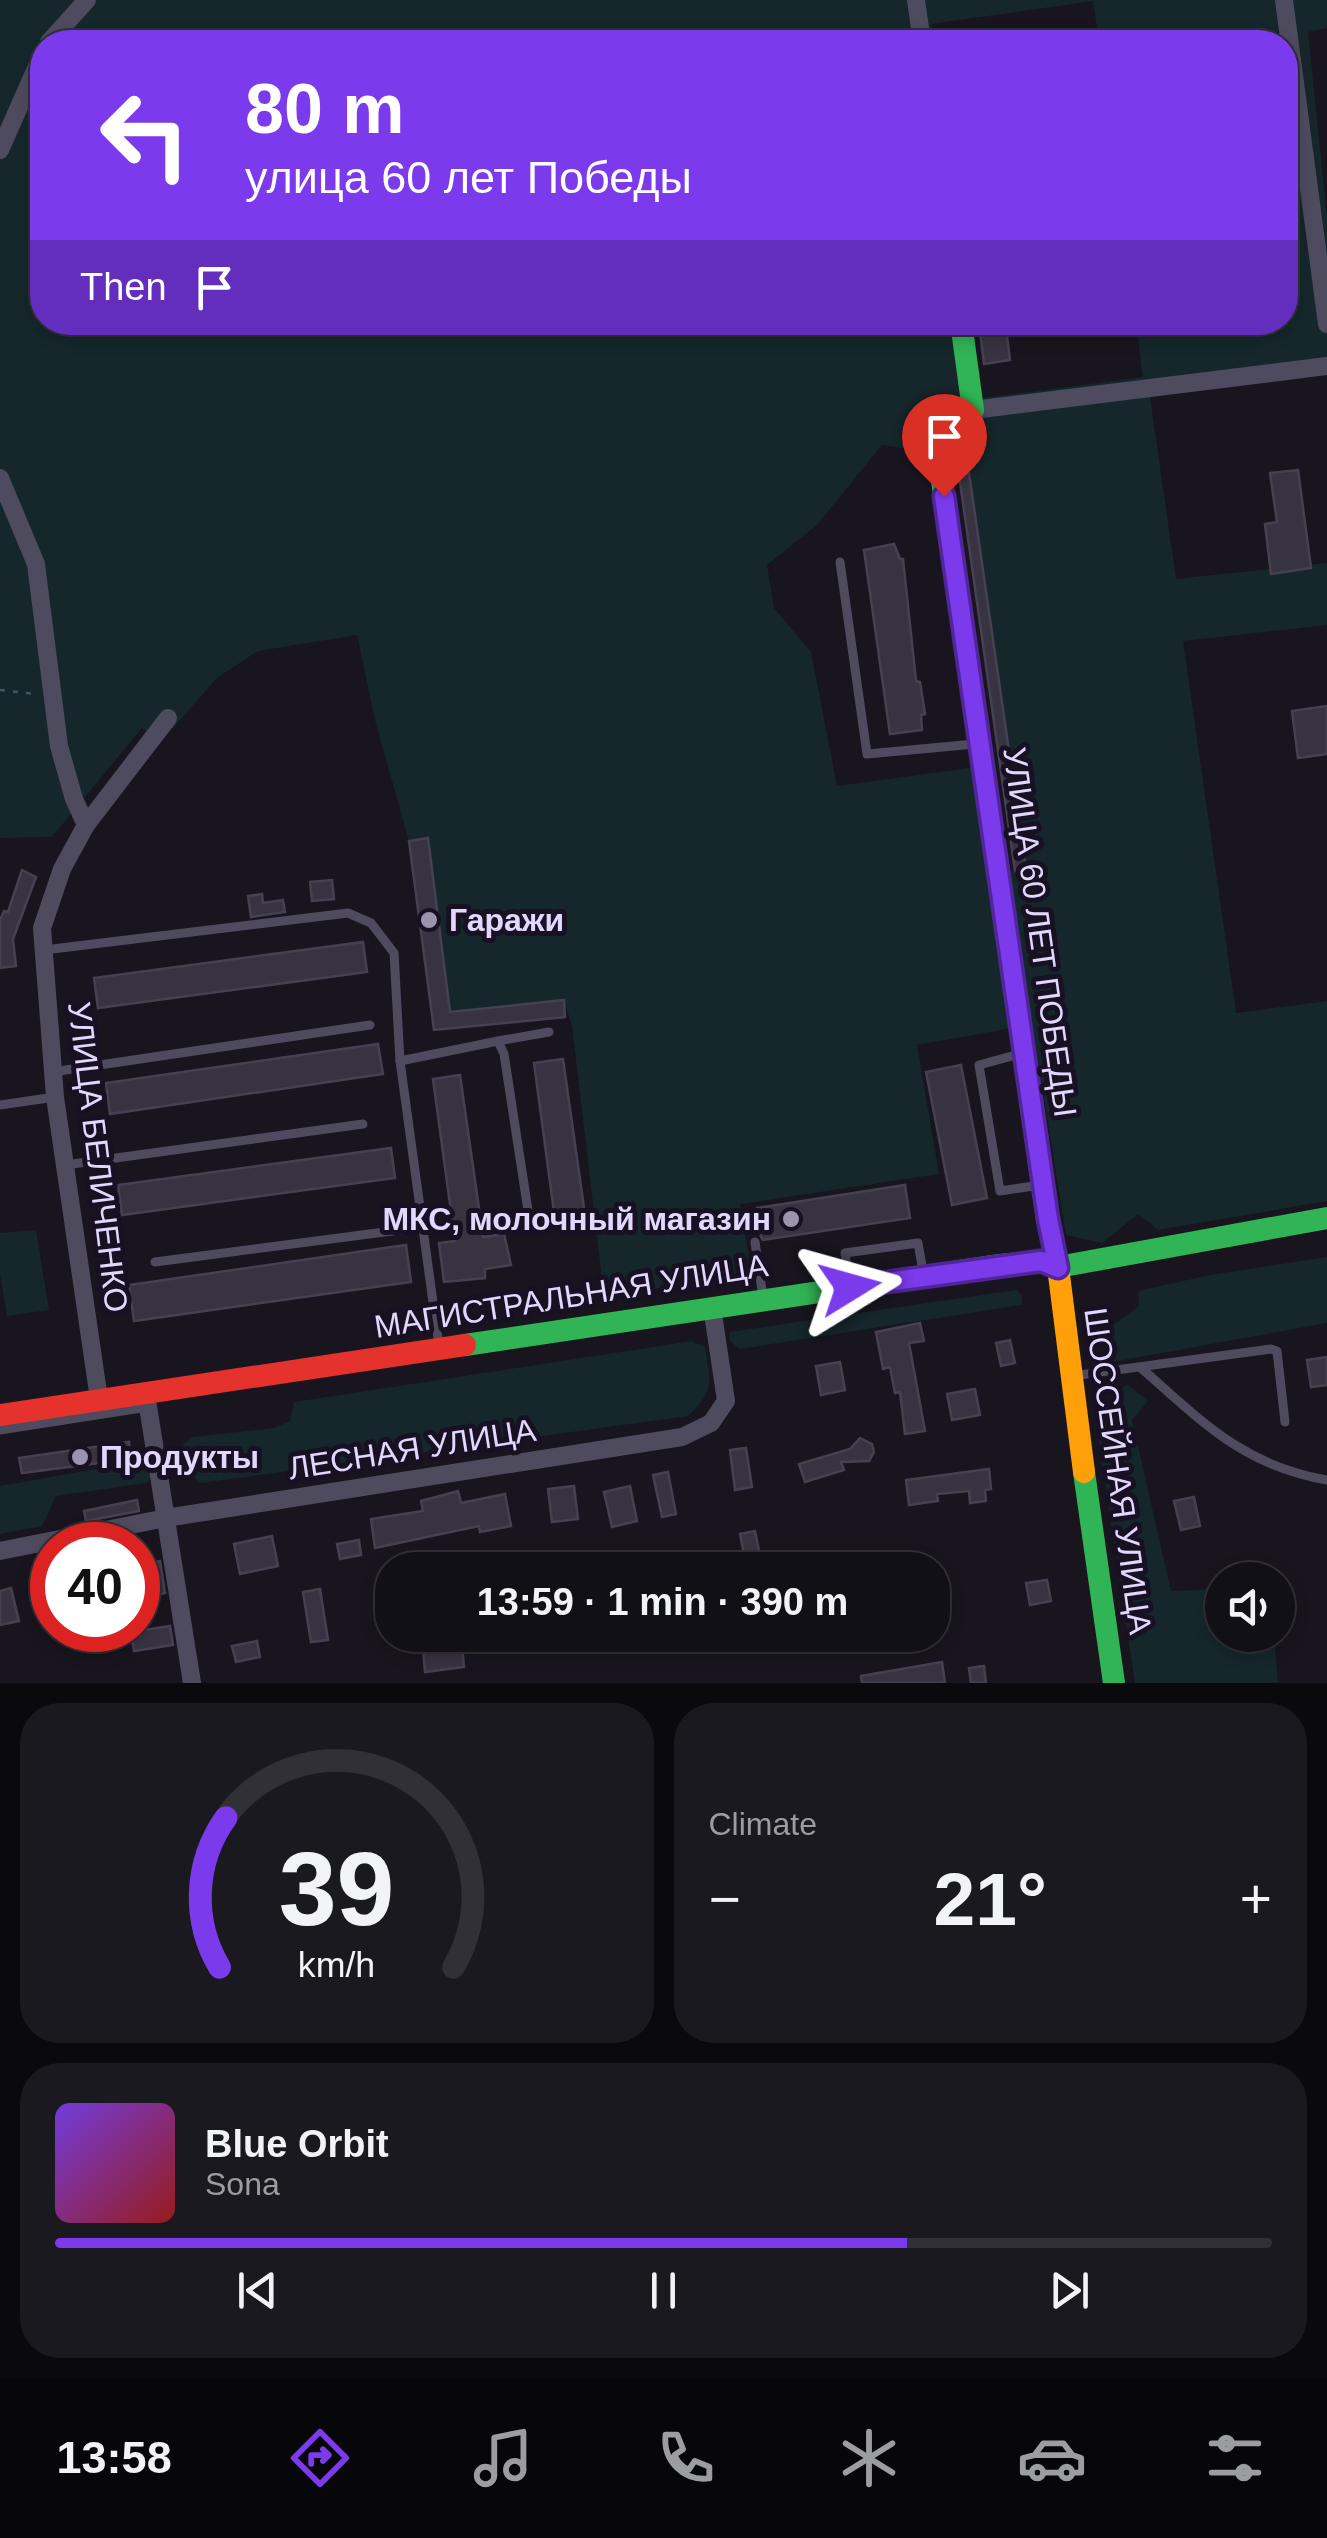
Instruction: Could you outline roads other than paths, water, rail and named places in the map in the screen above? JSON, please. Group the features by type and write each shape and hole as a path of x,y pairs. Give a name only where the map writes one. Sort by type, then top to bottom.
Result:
{"street":[{"path":"60,30 87,0"},
{"path":"916,0 920,30"},
{"path":"1284,0 1288,30"},
{"path":"0,150 30,82"},
{"path":"1298,105 1327,324"},
{"path":"963,335 973,410 1327,366"},
{"name":"УЛИЦА 60 ЛЕТ ПОБЕДЫ","path":"973,410 958,418 946,434 939,448 939,460 1042,1185 1058,1268"},
{"path":"0,478 36,564 59,746 74,799 86,824"},
{"name":"УЛИЦА БЕЛИЧЕНКО","path":"99,1400 55,1097 42,928 62,868 86,824 168,718"},
{"name":"МАГИСТРАЛЬНАЯ УЛИЦА","path":"0,1415 99,1400 147,1400 439,1348 923,1276 1041,1261 1058,1268 1327,1218"},
{"name":"ШОССЕЙНАЯ УЛИЦА","path":"1058,1268 1114,1683"},
{"name":"ЛЕСНАЯ УЛИЦА","path":"0,1551 166,1518 682,1437 711,1423 726,1400 712,1307"},
{"path":"147,1400 192,1683"}],"lane":[{"path":"840,562 868,754 982,743"},
{"path":"44,950 348,913 371,923 394,954 400,1060 439,1348"},
{"path":"52,1072 370,1024"},
{"path":"400,1060 550,1032"},
{"path":"498,1041 504,1054 529,1217"},
{"path":"1024,1053 979,1064 1000,1191 1042,1185"},
{"path":"0,1105 55,1097"},
{"path":"65,1165 363,1124"},
{"path":"155,1262 423,1227"},
{"path":"755,1242 764,1300"},
{"path":"850,1287 845,1253 918,1242 923,1276"},
{"path":"1070,1377 1271,1349 1278,1351 1285,1422"},
{"path":"1141,1368 1224,1440 1256,1460 1327,1480"},
{"path":"0,1430 147,1400"}],"place":[{"name":"Гаражи","path":"429,920"},
{"name":"МКС, молочный магазин","path":"791,1219"},
{"name":"Продукты","path":"80,1457"}]}
